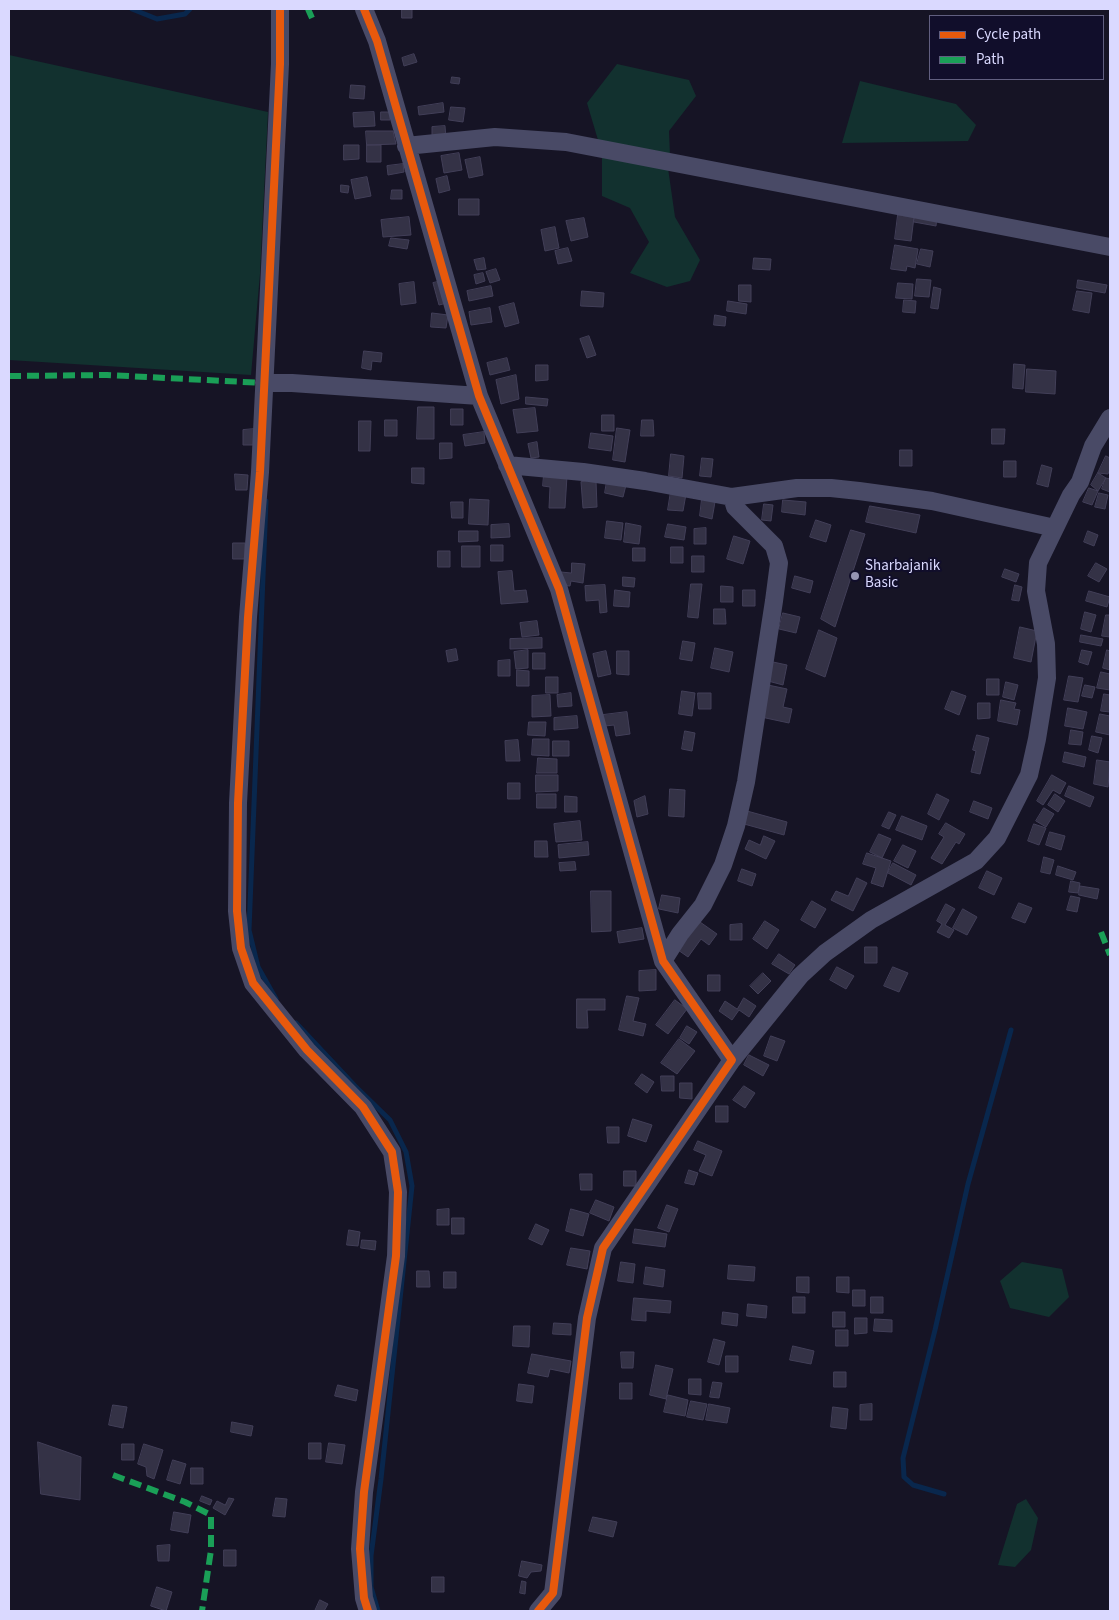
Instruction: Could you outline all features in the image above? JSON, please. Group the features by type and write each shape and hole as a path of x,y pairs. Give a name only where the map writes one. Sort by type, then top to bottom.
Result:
{"street":[{"path":"280,9 280,64 260,472 248,617 238,803 237,911 241,948 254,984 307,1050 363,1107 392,1152 398,1192 396,1256 364,1492 360,1549 364,1598 368,1611"},
{"path":"364,9 377,41 479,396 559,589 662,961 732,1060"},
{"path":"406,146 495,137 566,142 1110,247"},
{"path":"264,383 292,383 479,396"},
{"path":"538,1611 553,1593 588,1318 603,1248 732,1060 800,976 825,953 871,920 976,862 996,838 1028,776 1037,740 1047,678 1046,644 1036,591 1038,563 1080,482 1093,446 1110,418"},
{"path":"507,465 583,472 732,497 797,488 831,488 932,501 1055,528"},
{"path":"662,961 703,905 723,865 736,826 746,782 774,601 779,564 774,546 735,507 732,497"}],"green space":[{"path":"9,55 268,112 260,274 251,375 9,360"},
{"path":"617,64 689,80 696,96 669,131 670,156 598,140 587,103"},
{"path":"860,81 956,104 976,125 968,141 842,143"},
{"path":"602,155 668,168 675,217 700,260 690,281 667,287 630,273 649,242 630,208 602,196"},
{"path":"1022,1262 1062,1269 1069,1297 1049,1317 1010,1308 1000,1281"},
{"path":"1026,1499 1038,1518 1031,1550 1015,1567 998,1565 1017,1504"}],"building":[{"path":"402,9 412,9 412,18 402,18"},
{"path":"414,54 417,62 404,66 402,58"},
{"path":"452,77 460,78 459,84 451,83"},
{"path":"351,85 365,86 364,99 350,98"},
{"path":"443,103 444,112 419,115 418,107"},
{"path":"451,107 465,108 463,122 449,120"},
{"path":"374,112 375,126 354,127 353,113"},
{"path":"381,112 390,112 390,120 381,120"},
{"path":"445,126 446,138 432,138 432,127"},
{"path":"366,131 393,131 396,144 367,145"},
{"path":"344,145 359,145 359,159 344,160"},
{"path":"367,145 381,145 381,162 367,162"},
{"path":"459,153 462,170 444,173 441,156"},
{"path":"480,157 483,175 469,178 465,160"},
{"path":"403,164 404,172 388,175 387,166"},
{"path":"447,176 450,190 439,193 436,179"},
{"path":"367,177 371,196 355,199 351,180"},
{"path":"341,185 349,186 348,193 341,192"},
{"path":"392,190 402,190 402,199 391,199"},
{"path":"459,199 479,199 479,215 459,215"},
{"path":"916,212 937,216 936,226 914,222"},
{"path":"898,215 914,217 911,241 895,239"},
{"path":"409,217 411,235 383,237 381,220"},
{"path":"584,218 588,237 571,241 566,221"},
{"path":"555,227 559,248 545,251 541,230"},
{"path":"391,238 409,240 407,249 389,246"},
{"path":"895,245 918,249 915,268 907,266 906,271 891,269"},
{"path":"568,248 572,261 558,264 555,251"},
{"path":"921,249 933,251 930,267 917,264"},
{"path":"484,258 486,269 477,270 474,260"},
{"path":"754,258 771,259 770,270 753,269"},
{"path":"496,269 500,280 490,283 486,272"},
{"path":"483,273 485,281 476,284 474,275"},
{"path":"917,279 931,280 929,297 915,296"},
{"path":"1078,280 1107,285 1105,293 1077,288"},
{"path":"442,281 447,303 439,305 433,283"},
{"path":"414,282 416,303 401,305 399,284"},
{"path":"898,283 913,284 912,299 896,298"},
{"path":"739,285 751,285 751,302 739,301"},
{"path":"491,286 493,296 469,301 467,291"},
{"path":"934,287 941,289 938,309 931,308"},
{"path":"582,291 604,293 603,307 581,306"},
{"path":"1077,291 1092,293 1089,313 1073,310"},
{"path":"904,300 916,301 915,313 903,312"},
{"path":"728,301 747,304 746,314 727,311"},
{"path":"514,303 519,323 505,327 499,307"},
{"path":"490,308 492,322 471,325 469,312"},
{"path":"432,313 448,315 446,328 431,327"},
{"path":"715,315 726,317 725,326 714,325"},
{"path":"589,336 596,355 587,358 580,339"},
{"path":"364,351 382,353 381,362 372,361 371,370 362,368"},
{"path":"507,358 510,370 490,375 487,363"},
{"path":"1014,364 1025,365 1023,389 1013,388"},
{"path":"536,365 548,365 548,380 536,381"},
{"path":"1027,369 1056,371 1055,394 1026,392"},
{"path":"516,375 519,399 501,404 496,380"},
{"path":"526,397 548,399 547,406 526,404"},
{"path":"418,407 434,407 434,439 417,439"},
{"path":"535,408 538,431 517,433 513,410"},
{"path":"451,409 463,409 463,425 451,425"},
{"path":"602,415 614,415 614,431 602,431"},
{"path":"385,420 397,420 397,436 385,436"},
{"path":"642,420 653,420 654,436 641,436"},
{"path":"359,421 371,421 370,451 359,451"},
{"path":"617,428 630,430 625,462 613,460"},
{"path":"255,429 255,445 243,445 243,430"},
{"path":"992,429 1005,429 1004,444 992,444"},
{"path":"484,432 485,443 465,446 463,435"},
{"path":"591,433 613,436 611,451 589,448"},
{"path":"537,442 539,457 531,458 528,444"},
{"path":"440,443 452,443 452,458 440,459"},
{"path":"900,450 912,450 912,466 900,466"},
{"path":"671,454 684,456 682,478 669,476"},
{"path":"1106,456 1110,458 1108,474 1098,473"},
{"path":"702,458 713,459 711,477 700,476"},
{"path":"1004,461 1016,461 1016,477 1004,477"},
{"path":"1042,465 1052,468 1048,487 1037,484"},
{"path":"412,468 424,468 424,484 412,483"},
{"path":"1098,473 1106,478 1098,491 1091,485"},
{"path":"235,474 248,475 247,490 236,490"},
{"path":"544,475 567,476 565,508 549,508 550,487 543,486"},
{"path":"1106,478 1110,479 1110,492 1102,489"},
{"path":"596,481 597,507 583,508 581,482"},
{"path":"607,481 626,485 623,497 605,493"},
{"path":"1089,488 1098,491 1092,505 1083,502"},
{"path":"671,491 686,494 683,511 668,510"},
{"path":"1099,493 1108,495 1105,509 1095,507"},
{"path":"470,499 489,500 488,525 469,524"},
{"path":"702,499 715,502 712,519 700,516"},
{"path":"783,500 806,502 805,515 782,512"},
{"path":"451,502 463,502 463,518 452,518"},
{"path":"764,504 773,505 771,521 762,520"},
{"path":"870,506 920,515 916,533 866,522"},
{"path":"816,520 831,525 826,542 810,537"},
{"path":"607,521 623,523 621,540 605,538"},
{"path":"626,523 641,526 639,544 624,542"},
{"path":"509,524 510,537 491,538 491,525"},
{"path":"668,524 686,527 684,540 665,537"},
{"path":"706,528 706,544 694,544 694,529"},
{"path":"851,530 865,534 835,627 821,619"},
{"path":"459,531 478,531 478,541 459,542"},
{"path":"1088,531 1098,535 1094,546 1084,542"},
{"path":"734,536 750,541 743,564 727,559"},
{"path":"233,543 245,543 245,559 233,559"},
{"path":"491,545 503,545 503,561 491,561"},
{"path":"462,546 480,546 480,567 462,567"},
{"path":"671,547 683,547 683,563 671,563"},
{"path":"633,548 645,548 645,561 633,561"},
{"path":"438,551 450,551 450,567 438,567"},
{"path":"692,556 704,556 704,572 692,572"},
{"path":"572,563 585,564 583,583 571,581 570,586 560,585 561,572 571,573"},
{"path":"1096,563 1107,569 1099,582 1088,576"},
{"path":"1005,569 1019,574 1016,582 1002,577"},
{"path":"512,571 514,591 526,590 528,602 501,604 498,572"},
{"path":"795,576 813,581 810,593 792,588"},
{"path":"623,577 635,578 634,587 623,586"},
{"path":"691,584 702,584 698,618 688,617"},
{"path":"605,585 607,612 600,613 599,600 586,601 585,586"},
{"path":"1015,585 1022,587 1019,601 1012,600"},
{"path":"721,586 733,587 733,602 721,602"},
{"path":"615,590 630,592 629,607 614,606"},
{"path":"743,590 755,590 755,606 743,606"},
{"path":"1089,591 1110,597 1107,607 1086,601"},
{"path":"714,609 725,609 726,624 714,624"},
{"path":"1085,612 1096,615 1091,632 1081,629"},
{"path":"783,613 800,617 796,633 779,629"},
{"path":"1106,615 1110,615 1110,637 1102,636"},
{"path":"537,621 539,635 522,637 520,623"},
{"path":"1020,627 1037,631 1031,662 1014,658"},
{"path":"819,630 837,638 825,677 806,669"},
{"path":"1081,635 1103,639 1101,646 1080,642"},
{"path":"542,638 542,648 510,649 510,639"},
{"path":"683,641 695,643 692,661 680,659"},
{"path":"715,648 733,652 729,672 711,668"},
{"path":"456,649 458,660 448,662 446,651"},
{"path":"528,650 528,668 516,669 514,652"},
{"path":"1082,650 1092,652 1088,665 1079,662"},
{"path":"1107,650 1110,651 1110,670 1103,668"},
{"path":"606,651 611,674 598,677 593,654"},
{"path":"617,651 629,651 629,675 617,674"},
{"path":"533,653 545,653 545,669 533,669"},
{"path":"510,660 510,676 498,676 498,661"},
{"path":"773,662 787,665 783,685 768,681"},
{"path":"517,670 529,671 529,686 517,686"},
{"path":"1101,672 1110,674 1110,690 1097,688"},
{"path":"1069,676 1083,678 1078,702 1064,700"},
{"path":"546,677 558,677 558,693 546,693"},
{"path":"987,679 999,679 999,695 987,695"},
{"path":"1006,682 1018,685 1014,700 1003,697"},
{"path":"768,685 787,689 783,707 792,709 789,723 761,717"},
{"path":"1085,685 1095,687 1092,698 1082,696"},
{"path":"682,691 695,693 692,716 679,714"},
{"path":"952,691 966,696 959,715 945,709"},
{"path":"571,693 572,706 558,707 557,695"},
{"path":"698,693 711,693 711,709 699,709"},
{"path":"1104,694 1110,695 1110,712 1101,711"},
{"path":"550,695 551,716 532,717 532,696"},
{"path":"1001,700 1016,703 1014,709 1020,710 1017,725 998,721"},
{"path":"978,703 990,703 990,718 978,719"},
{"path":"1068,708 1087,712 1083,729 1065,726"},
{"path":"627,712 630,734 616,736 614,725 605,726 603,715"},
{"path":"1100,714 1110,716 1110,735 1096,732"},
{"path":"577,716 578,728 554,730 554,718"},
{"path":"529,722 546,722 545,736 528,735"},
{"path":"1071,730 1083,732 1081,745 1069,744"},
{"path":"685,731 695,733 692,751 682,749"},
{"path":"977,735 989,738 980,774 971,772 976,751 973,750"},
{"path":"1092,736 1102,738 1098,753 1089,750"},
{"path":"533,739 549,739 549,756 532,755"},
{"path":"518,740 520,761 506,761 505,741"},
{"path":"553,741 569,741 569,756 553,756"},
{"path":"1065,752 1086,757 1084,767 1063,762"},
{"path":"538,758 557,759 557,773 537,773"},
{"path":"1097,760 1110,762 1108,787 1094,784"},
{"path":"536,775 558,775 558,791 536,792"},
{"path":"1052,775 1066,783 1060,794 1053,790 1043,805 1037,801"},
{"path":"508,783 520,783 520,799 508,799"},
{"path":"1069,786 1094,797 1090,807 1065,796"},
{"path":"670,789 685,790 684,817 669,816"},
{"path":"537,794 556,794 556,808 537,808"},
{"path":"937,794 949,800 939,820 928,814"},
{"path":"1055,794 1065,801 1058,812 1048,805"},
{"path":"565,796 577,797 577,812 565,812"},
{"path":"645,796 648,814 637,817 634,801"},
{"path":"974,801 992,808 988,819 970,812"},
{"path":"1044,808 1054,814 1046,827 1036,821"},
{"path":"747,811 787,822 784,835 744,824"},
{"path":"889,812 896,815 889,829 882,826"},
{"path":"902,816 927,826 922,840 896,830"},
{"path":"580,821 582,840 556,842 554,824"},
{"path":"946,823 965,834 959,844 956,842 942,864 931,858 944,837 939,834"},
{"path":"1034,824 1046,828 1039,845 1028,841"},
{"path":"1050,832 1065,836 1061,850 1046,845"},
{"path":"879,834 891,839 882,858 870,852"},
{"path":"764,836 775,841 766,859 745,849 749,840 760,845"},
{"path":"535,841 547,841 548,857 535,857"},
{"path":"588,842 589,855 559,858 558,845"},
{"path":"903,845 916,851 908,868 894,861"},
{"path":"867,853 891,861 883,887 871,883 876,868 863,864"},
{"path":"1044,857 1054,860 1050,874 1041,872"},
{"path":"575,862 576,870 560,871 559,863"},
{"path":"893,863 916,875 911,885 888,873"},
{"path":"1058,866 1076,872 1073,880 1056,875"},
{"path":"742,869 756,874 752,886 738,881"},
{"path":"987,871 1002,878 994,895 979,888"},
{"path":"857,878 867,883 853,911 831,900 836,891 848,896"},
{"path":"1071,881 1080,883 1078,893 1069,892"},
{"path":"1080,886 1099,889 1097,899 1079,895"},
{"path":"591,891 611,891 611,931 592,932"},
{"path":"662,895 680,898 678,913 659,909"},
{"path":"1071,896 1080,898 1077,912 1067,910"},
{"path":"812,901 826,909 815,928 801,920"},
{"path":"1019,903 1032,908 1025,923 1012,918"},
{"path":"946,904 955,909 945,925 954,930 949,938 937,932 942,924 937,921"},
{"path":"963,909 977,917 967,935 953,928"},
{"path":"765,921 779,930 767,949 753,939"},
{"path":"700,922 717,934 709,945 701,939 688,957 678,950"},
{"path":"742,924 742,940 730,940 730,925"},
{"path":"642,928 644,939 619,943 617,932"},
{"path":"865,947 877,947 877,963 865,963"},
{"path":"779,954 795,965 789,974 772,964"},
{"path":"837,967 854,976 846,989 830,980"},
{"path":"893,967 908,973 899,992 884,986"},
{"path":"656,970 656,990 639,991 639,971"},
{"path":"763,973 771,981 758,994 750,986"},
{"path":"708,975 720,975 720,991 708,991"},
{"path":"627,996 639,998 633,1021 646,1024 643,1036 619,1030"},
{"path":"744,998 756,1006 749,1017 739,1010 732,1020 719,1011 725,1001 737,1009"},
{"path":"577,999 605,999 605,1010 587,1010 588,1028 577,1028"},
{"path":"675,1000 687,1009 668,1034 656,1025"},
{"path":"687,1026 697,1032 689,1044 680,1038"},
{"path":"771,1036 785,1041 777,1061 764,1056"},
{"path":"679,1039 695,1051 677,1074 661,1063"},
{"path":"749,1055 769,1065 763,1076 744,1065"},
{"path":"642,1074 654,1082 647,1093 635,1084"},
{"path":"661,1076 674,1076 674,1091 662,1091"},
{"path":"680,1083 692,1083 692,1099 680,1098"},
{"path":"744,1086 755,1093 745,1108 733,1100"},
{"path":"716,1106 728,1106 728,1122 716,1122"},
{"path":"633,1119 652,1125 646,1142 628,1136"},
{"path":"607,1127 619,1127 619,1143 608,1143"},
{"path":"698,1141 722,1151 712,1176 699,1171 706,1155 694,1150"},
{"path":"689,1170 698,1173 694,1185 685,1183"},
{"path":"624,1171 636,1171 636,1186 624,1186"},
{"path":"580,1174 592,1174 592,1190 581,1190"},
{"path":"596,1200 614,1207 609,1221 590,1213"},
{"path":"667,1205 678,1209 669,1232 658,1228"},
{"path":"449,1209 449,1225 437,1225 437,1210"},
{"path":"571,1209 589,1214 583,1236 566,1231"},
{"path":"452,1218 464,1218 464,1234 452,1234"},
{"path":"536,1224 549,1230 542,1245 529,1239"},
{"path":"635,1229 667,1234 665,1247 633,1243"},
{"path":"349,1230 360,1232 358,1246 347,1245"},
{"path":"362,1240 376,1241 375,1250 361,1248"},
{"path":"571,1248 590,1251 587,1269 567,1265"},
{"path":"621,1262 635,1264 633,1283 618,1281"},
{"path":"729,1265 755,1267 754,1281 728,1279"},
{"path":"646,1267 665,1270 663,1287 644,1284"},
{"path":"417,1271 429,1271 430,1287 417,1287"},
{"path":"444,1272 456,1272 456,1288 444,1288"},
{"path":"797,1277 809,1277 809,1293 797,1292"},
{"path":"837,1277 849,1277 849,1293 837,1292"},
{"path":"853,1290 865,1290 865,1306 853,1306"},
{"path":"793,1297 805,1297 805,1313 793,1313"},
{"path":"871,1297 883,1297 883,1313 871,1313"},
{"path":"634,1298 671,1301 670,1313 646,1311 646,1321 632,1320"},
{"path":"748,1304 767,1306 766,1318 747,1316"},
{"path":"723,1312 738,1314 737,1326 722,1324"},
{"path":"833,1312 845,1312 845,1327 833,1327"},
{"path":"855,1318 867,1318 867,1333 855,1334"},
{"path":"875,1319 892,1320 892,1332 874,1331"},
{"path":"554,1323 571,1324 571,1335 553,1334"},
{"path":"514,1326 530,1326 529,1347 513,1346"},
{"path":"836,1330 848,1330 848,1346 836,1346"},
{"path":"714,1339 725,1342 719,1365 708,1362"},
{"path":"793,1346 814,1351 811,1364 790,1360"},
{"path":"621,1352 634,1352 633,1368 622,1368"},
{"path":"532,1354 571,1361 569,1373 550,1369 548,1377 528,1373"},
{"path":"726,1356 738,1356 738,1372 726,1372"},
{"path":"656,1365 673,1369 666,1399 650,1395"},
{"path":"834,1372 846,1372 846,1387 834,1387"},
{"path":"689,1379 701,1379 701,1395 689,1394"},
{"path":"713,1382 722,1383 719,1398 710,1397"},
{"path":"620,1383 632,1383 632,1399 620,1399"},
{"path":"519,1384 534,1386 532,1403 517,1401"},
{"path":"338,1385 358,1390 356,1401 335,1396"},
{"path":"668,1395 688,1400 685,1416 664,1412"},
{"path":"691,1401 707,1404 703,1420 687,1417"},
{"path":"709,1404 730,1408 727,1423 706,1420"},
{"path":"872,1404 872,1420 860,1420 860,1405"},
{"path":"113,1405 127,1407 123,1428 109,1425"},
{"path":"833,1407 848,1409 846,1429 831,1427"},
{"path":"232,1422 253,1426 251,1436 231,1432"},
{"path":"38,1442 81,1457 80,1500 41,1494"},
{"path":"309,1443 321,1443 321,1459 309,1459"},
{"path":"329,1443 345,1445 342,1464 326,1462"},
{"path":"122,1444 134,1444 134,1460 122,1460"},
{"path":"144,1444 163,1450 154,1479 147,1476 146,1467 138,1464"},
{"path":"173,1460 186,1464 180,1484 167,1480"},
{"path":"191,1468 203,1468 203,1484 191,1484"},
{"path":"202,1496 212,1500 210,1505 200,1501"},
{"path":"229,1498 234,1499 225,1515 213,1508 217,1501 225,1505"},
{"path":"276,1498 287,1499 285,1517 273,1516"},
{"path":"174,1512 191,1515 188,1533 171,1530"},
{"path":"593,1517 617,1522 613,1537 589,1531"},
{"path":"170,1545 169,1561 158,1561 157,1546"},
{"path":"224,1550 236,1550 236,1566 224,1566"},
{"path":"522,1561 542,1565 541,1571 531,1572 527,1578 519,1576"},
{"path":"432,1577 444,1577 444,1592 432,1592"},
{"path":"522,1581 526,1582 525,1594 520,1593"},
{"path":"157,1587 172,1592 166,1611 151,1606"},
{"path":"320,1600 328,1604 324,1611 315,1611"}],"waterway":[{"path":"132,9 157,19 185,14 190,9"},
{"path":"266,501 249,930 258,967 276,999"},
{"path":"296,1023 390,1120 406,1152 412,1186 371,1556 371,1587 378,1611"},
{"path":"944,1494 913,1485 904,1477 903,1458 935,1330 968,1184 1011,1030"}],"marked path":[{"path":"308,9 312,18"},
{"path":"9,376 107,375 264,383"},
{"path":"1101,932 1110,955"},
{"path":"113,1475 185,1502 211,1515 211,1550 202,1611"}],"cycle path":[{"path":"280,9 280,64 260,472 248,617 238,803 237,911 241,948 253,983 307,1050 363,1107 392,1152 398,1192 396,1256 364,1492 360,1549 364,1598 368,1611"},
{"path":"364,9 377,41 479,396 559,589 663,961 732,1060 603,1248 587,1318 553,1593 538,1611"}],"place":[{"name":"Sharbajanik Basic","path":"855,576"}]}
